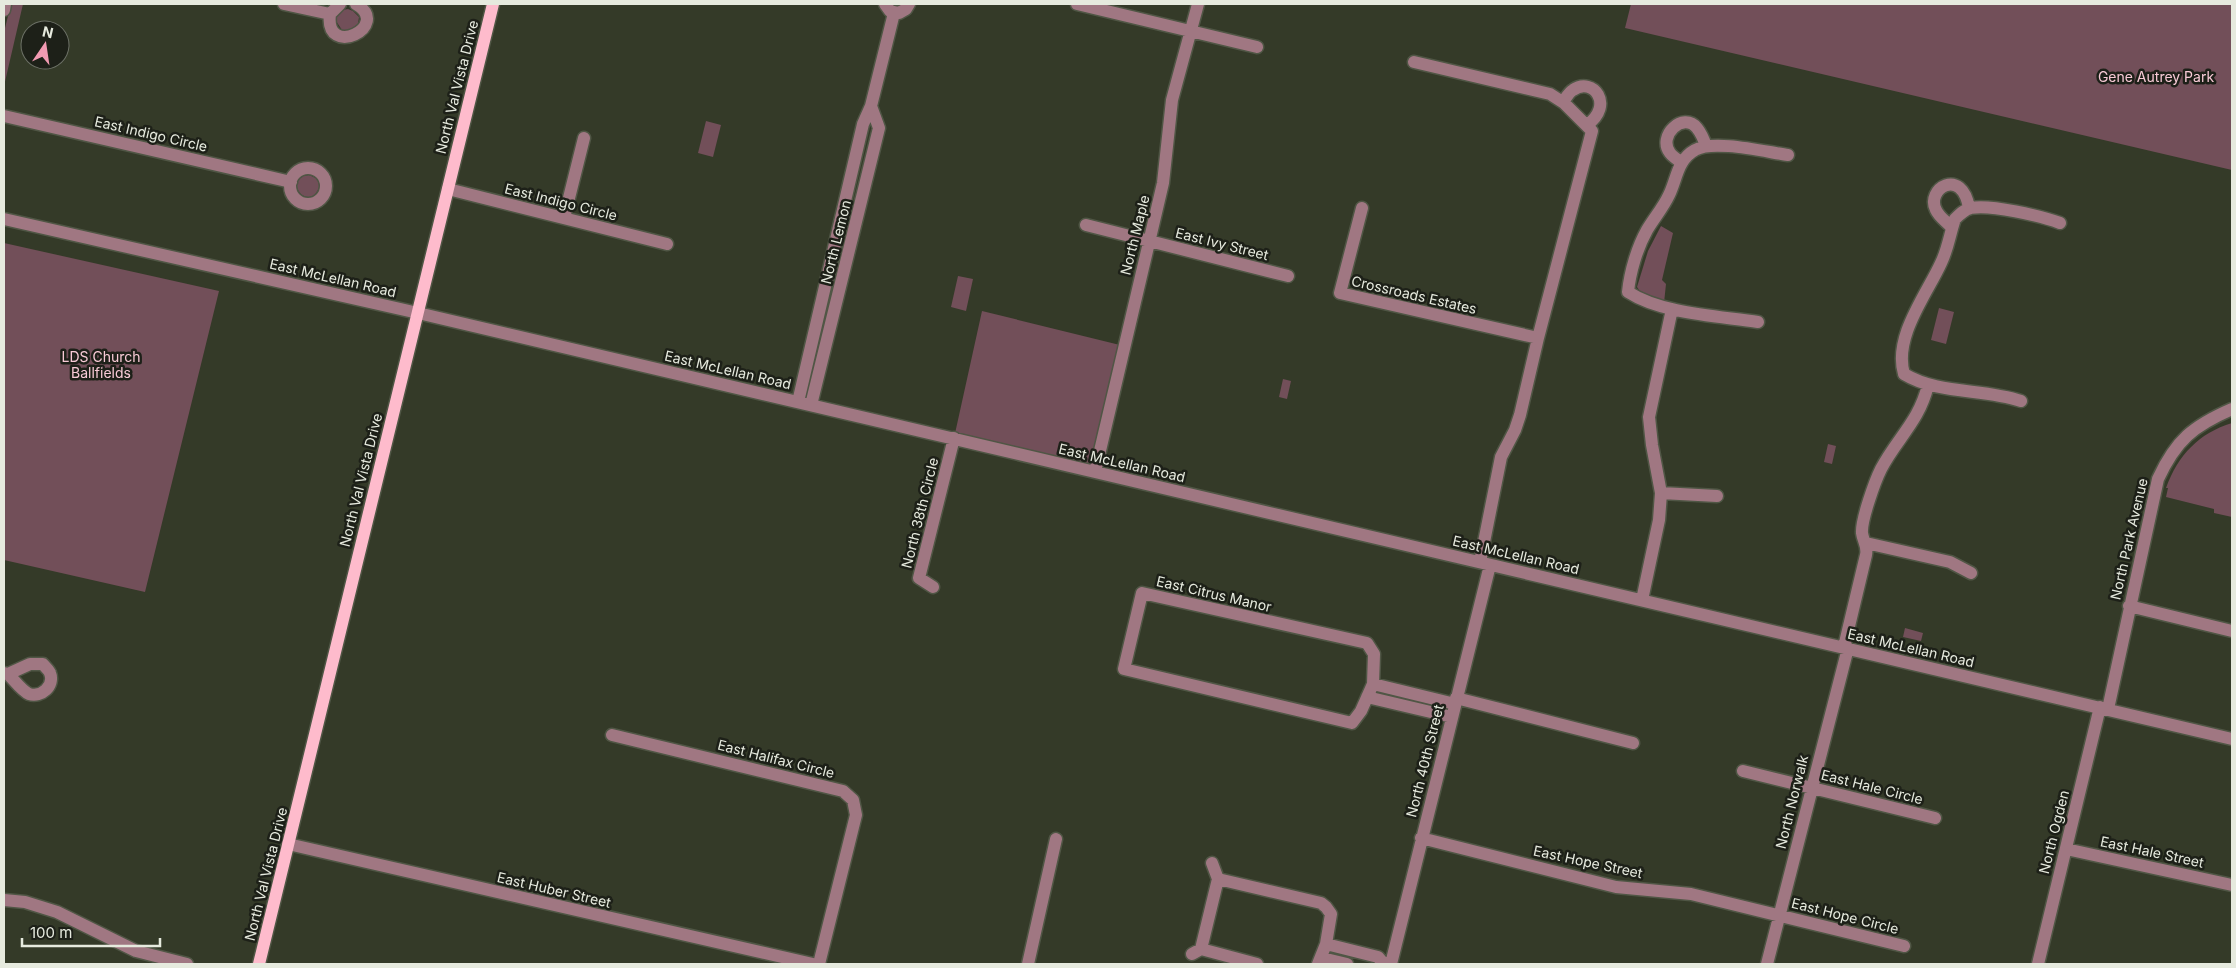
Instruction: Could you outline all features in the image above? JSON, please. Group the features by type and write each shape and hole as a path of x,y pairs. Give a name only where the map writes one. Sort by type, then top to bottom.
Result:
{"main road":[{"name":"North Val Vista Drive","path":"259,964 493,4"}],"street":[{"path":"4,10 5,4"},
{"path":"284,4 330,14"},
{"path":"340,4 330,14 330,20 334,31 344,37 356,36 366,22 363,11 356,4"},
{"path":"889,8 903,12 909,4"},
{"path":"1076,4 1257,47"},
{"name":"North Maple","path":"1095,472 1163,183 1172,100 1198,4"},
{"name":"North Lemon","path":"798,402 812,372 817,351 820,309 863,124 871,106 889,8"},
{"path":"1414,62 1550,94 1563,102 1592,131 1520,415 1515,430 1501,457 1485,564"},
{"path":"1563,102 1573,90 1579,88 1592,89 1598,93 1601,100 1600,109 1593,120 1587,125"},
{"name":"North Lemon","path":"817,351 834,314 868,178 879,128 871,106"},
{"name":"East Indigo Circle","path":"4,116 291,182"},
{"path":"1682,163 1669,152 1667,146 1669,132 1673,127 1681,122 1696,126 1706,146"},
{"path":"564,218 584,138"},
{"path":"1758,322 1672,309 1640,300 1628,292 1630,277 1647,231 1673,187 1677,170 1695,149 1711,144 1788,155"},
{"path":"852,174 868,178"},
{"path":"1952,228 1936,209 1933,201 1935,194 1948,184 1956,185 1967,196 1969,208"},
{"name":"East Indigo Circle","path":"448,189 667,244"},
{"path":"2021,401 2004,395 1928,385 1904,374 1902,360 1913,318 1940,265 1955,219 1969,208 1976,207 2036,215 2060,223"},
{"name":"Crossroads Estates","path":"1362,208 1340,294 1538,338"},
{"name":"East McLellan Road","path":"4,219 954,438 2104,708 2232,740"},
{"name":"East Ivy Street","path":"1086,225 1288,276"},
{"path":"820,309 834,314"},
{"path":"1642,600 1659,520 1661,493 1652,445 1649,416 1672,309"},
{"name":"North Lemon","path":"811,405 812,372"},
{"name":"North Norwalk","path":"1767,964 1846,648 1866,555 1866,543 1862,529 1881,469 1918,416 1928,385"},
{"name":"North Park Avenue","path":"2104,708 2158,479 2167,458 2179,442 2195,429 2232,409"},
{"name":"North 38th Circle","path":"933,587 919,578 954,438"},
{"path":"1661,493 1717,496"},
{"path":"1866,543 1950,562 1971,573"},
{"name":"North 40th Street","path":"1391,964 1456,701 1485,564"},
{"name":"East Citrus Manor","path":"1142,593 1367,643 1374,654 1373,684 1367,698 1361,711 1352,723 1124,670 1142,593"},
{"path":"2129,606 2232,631"},
{"path":"1373,684 1456,701 1633,743"},
{"path":"1367,698 1452,717"},
{"name":"North Ogden","path":"2038,964 2066,849 2104,708"},
{"name":"East Halifax Circle","path":"612,735 844,791 853,800 856,815 819,964"},
{"name":"East Hale Circle","path":"1744,771 1935,818"},
{"path":"1028,964 1056,838"},
{"name":"East Hope Street","path":"1421,838 1616,887 1691,894 1779,915"},
{"name":"East Huber Street","path":"288,844 813,964"},
{"name":"East Hale Street","path":"2066,849 2232,885"},
{"path":"1212,863 1218,879 1196,952 1257,964"},
{"path":"1218,879 1321,903 1331,914 1326,944 1320,961 1346,964 1348,949"},
{"path":"4,900 25,902 57,912 136,951 188,964"},
{"name":"East Hope Circle","path":"1779,915 1904,946"},
{"path":"1326,944 1378,957 1384,964"}],"green space":[{"path":"11,4 23,4 4,86 4,32"},
{"name":"Gene Autrey Park","path":"1631,4 2232,4 2232,170 1625,28"},
{"path":"348,9 359,17 358,24 351,31 342,30 334,18 342,10"},
{"path":"706,121 721,125 713,157 698,153"},
{"path":"309,175 318,179 320,187 314,196 307,197 299,192 295,182 303,176"},
{"path":"1661,226 1673,233 1662,280 1666,284 1664,303 1642,294 1637,287 1648,251"},
{"name":"LDS Church Ballfields","path":"4,243 219,291 145,592 4,560"},
{"path":"958,276 973,279 966,311 951,307"},
{"path":"1939,308 1954,312 1946,344 1931,340"},
{"path":"982,311 1124,346 1095,472 954,438"},
{"path":"1283,379 1291,381 1287,399 1279,397"},
{"path":"2232,423 2232,517 2214,513 2214,509 2166,497 2168,488 2166,488 2171,476 2191,447 2209,433"},
{"path":"1828,444 1836,446 1832,464 1824,462"},
{"path":"1905,628 1923,633 1921,641 1903,637"}]}
